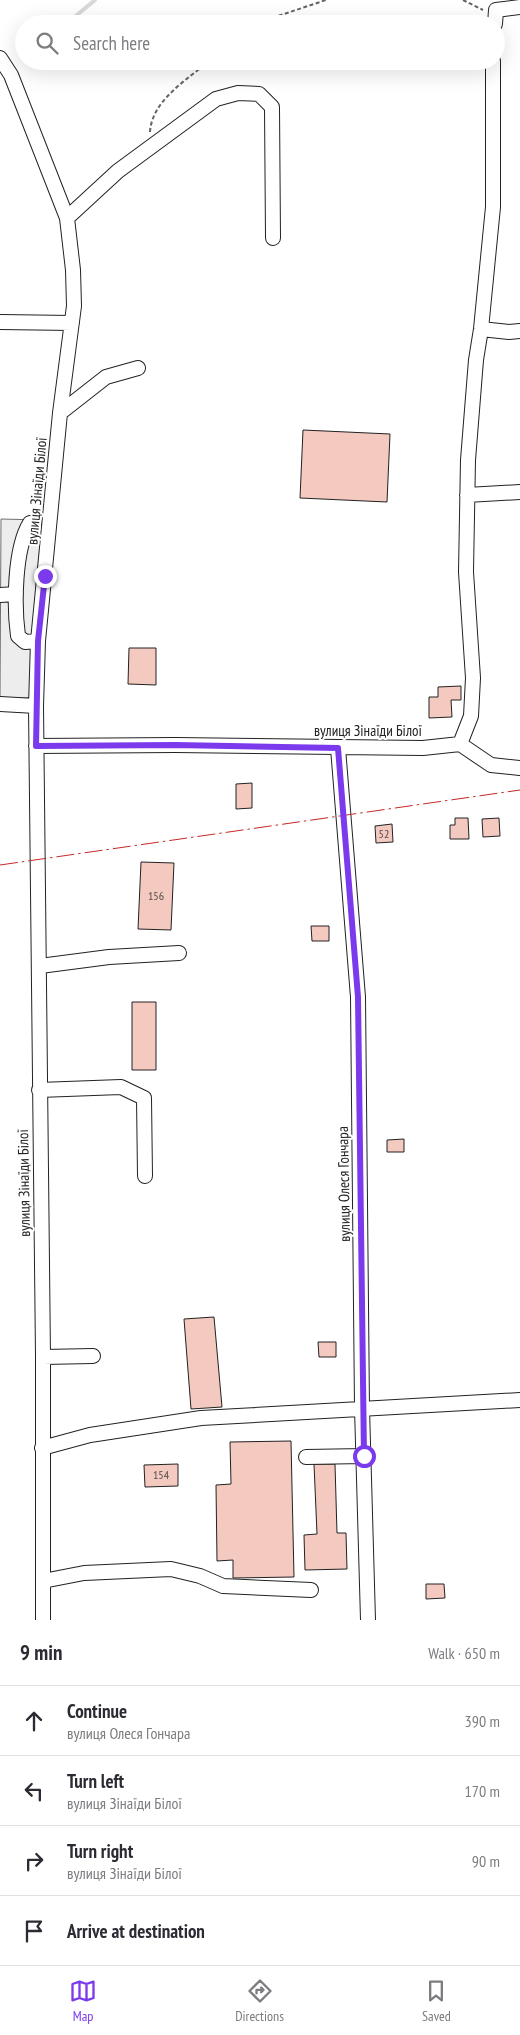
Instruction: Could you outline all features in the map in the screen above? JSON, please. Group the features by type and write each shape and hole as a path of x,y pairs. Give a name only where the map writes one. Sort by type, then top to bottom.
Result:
{"street":[{"path":"500,15 520,7"},
{"name":"вулиця Зінаїди Білої","path":"0,58 11,75 67,218 73,270 74,306 60,413 38,641 36,706 40,966 39,1090 44,1620"},
{"path":"494,70 493,207 481,329 476,360 468,495 466,572 473,678 471,716 460,744 491,765 520,768"},
{"path":"67,218 86,198 149,147 216,99 238,93 260,94 272,107 273,238"},
{"path":"0,322 72,323"},
{"path":"481,329 510,332 520,331"},
{"path":"60,413 106,377 138,368"},
{"path":"468,495 520,492"},
{"path":"30,523 20,550 15,614 18,636 25,642 38,641"},
{"path":"0,595 16,594"},
{"path":"0,704 36,706"},
{"name":"вулиця Зінаїди Білої","path":"36,746 175,745 424,748 460,744"},
{"name":"вулиця Олеся Гончара","path":"338,748 358,997 362,1408 368,1620"},
{"path":"40,966 109,957 179,953"},
{"path":"39,1090 122,1087 144,1098 145,1176"},
{"path":"43,1357 94,1356"},
{"path":"42,1448 90,1435 201,1418 520,1400"},
{"path":"306,1457 364,1456"},
{"path":"43,1581 84,1573 170,1570 200,1576 223,1586 311,1590"}],"path":[{"path":"281,15 326,0"},
{"path":"463,0 492,15"},
{"path":"149,147 150,122 165,98 198,70"}],"shaded area":[{"path":"1,519 42,520 32,698 0,698"}],"building":[{"path":"303,430 390,434 387,502 300,498"},
{"path":"129,648 156,648 156,685 128,684"},
{"path":"461,686 461,700 451,700 452,717 429,718 429,697 438,697 438,687"},
{"path":"252,783 252,808 236,809 236,784"},
{"path":"455,818 468,818 469,839 450,839 450,825 455,825"},
{"path":"499,818 500,836 483,837 482,819"},
{"path":"392,824 393,842 376,843 375,826"},
{"path":"141,862 174,863 171,930 138,929"},
{"path":"311,926 329,926 329,941 312,941"},
{"path":"132,1002 156,1002 156,1070 132,1070"},
{"path":"404,1139 404,1152 387,1152 387,1140"},
{"path":"214,1317 222,1407 191,1409 184,1319"},
{"path":"318,1342 336,1342 336,1357 319,1357"},
{"path":"291,1441 294,1577 233,1578 233,1560 217,1561 216,1485 231,1484 230,1442"},
{"path":"178,1464 178,1486 145,1487 144,1465"},
{"path":"314,1464 335,1464 337,1533 346,1533 347,1569 305,1570 304,1535 317,1534"},
{"path":"426,1584 444,1584 445,1598 426,1599"}],"waterway":[{"path":"77,15 95,0"}],"power":[{"path":"0,865 520,790"}],"route":[{"path":"45,576 38,641 36,746 175,745 338,748 358,997 364,1456"}]}
